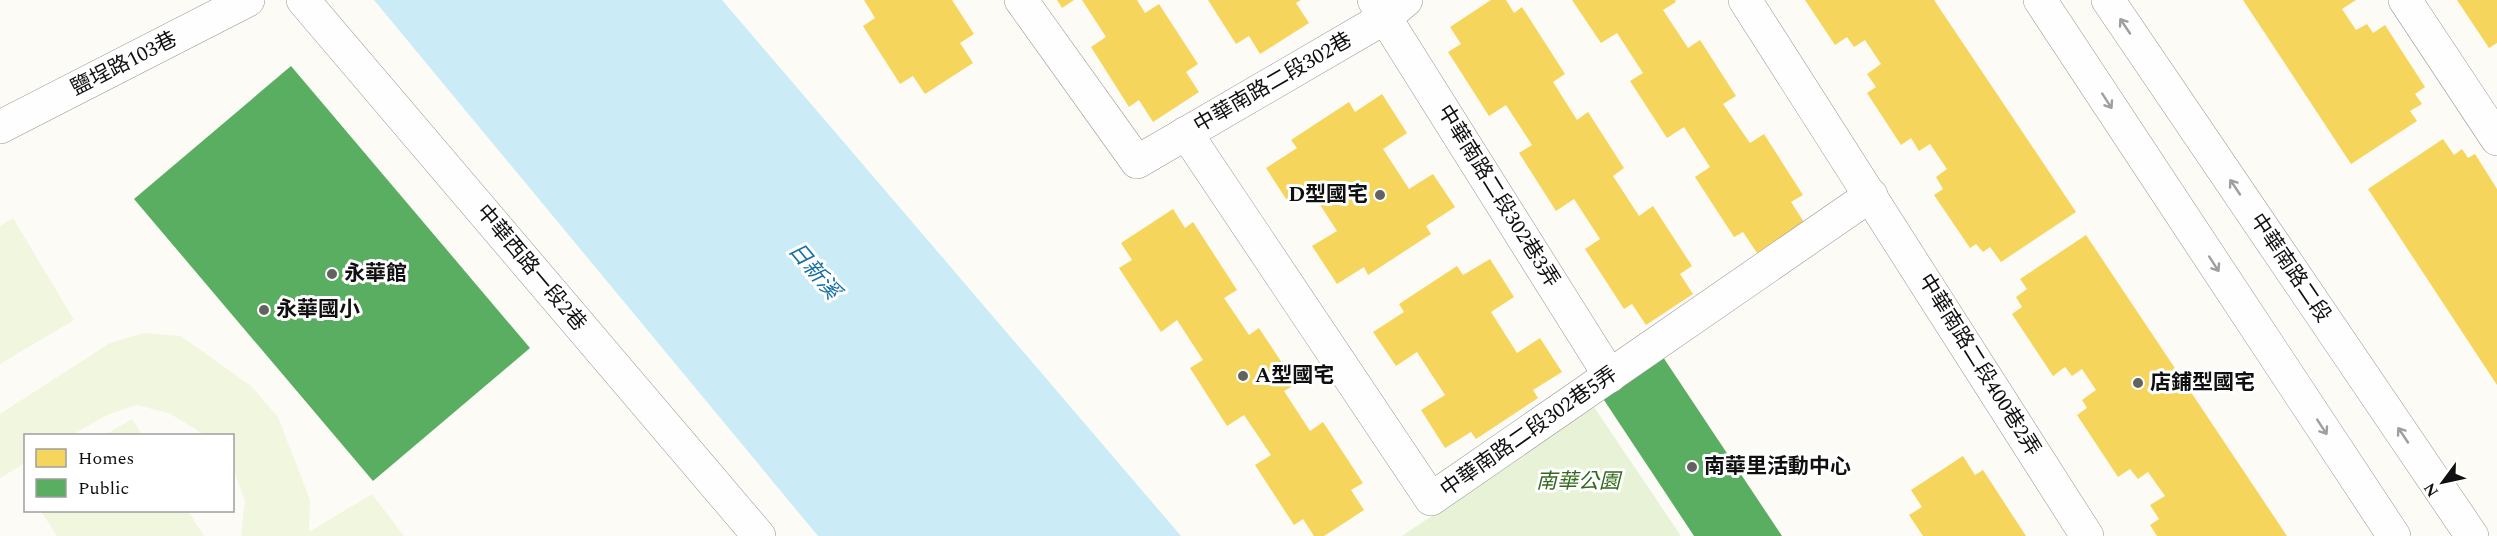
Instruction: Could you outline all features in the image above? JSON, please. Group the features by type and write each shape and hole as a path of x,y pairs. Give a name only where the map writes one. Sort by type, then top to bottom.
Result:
{"street":[{"name":"鹽埕路103巷","path":"0,127 248,0"},
{"name":"中華西路一段2巷","path":"303,0 759,536"},
{"name":"中華南路二段302巷","path":"1021,0 1137,162 1389,6"},
{"name":"中華南路二段400巷2弄","path":"1745,0 2087,536"},
{"path":"2040,0 2394,536"},
{"name":"中華南路二段","path":"2108,0 2472,536"},
{"path":"2404,0 2497,139"},
{"name":"中華南路二段302巷3弄","path":"1389,6 1610,376"},
{"name":"中華南路二段302巷5弄","path":"1186,133 1431,499 1871,195"}],"green space":[{"path":"13,218 74,320 0,364 0,226"},
{"path":"144,333 181,336 251,386 278,417 310,500 309,532 372,494 404,536 241,536 245,501 234,471 234,434 203,434 169,413 136,405 107,415 74,434 24,434 24,464 0,478 0,414 110,343"},
{"name":"南華公園","path":"1594,407 1681,536 1402,536"},
{"path":"132,419 141,434 107,434"},
{"path":"42,512 189,512 204,536 57,536"}],"water":[{"name":"日新溪","path":"374,0 722,0 1181,536 818,536"}],"building: Homes":[{"path":"864,0 952,0 974,34 960,43 973,63 925,94 913,76 900,84 863,26 875,18"},
{"path":"1057,0 1074,0 1062,8"},
{"path":"1082,0 1137,0 1145,13 1159,4 1198,64 1186,72 1199,92 1153,122 1139,100 1129,107 1091,47 1106,37"},
{"path":"1208,0 1301,0 1296,3 1309,23 1260,54 1249,36 1236,44"},
{"path":"1491,0 1506,0 1514,13 1522,7 1565,74 1553,82 1577,120 1588,112 1624,168 1613,176 1639,216 1653,206 1692,266 1680,274 1693,294 1646,325 1632,304 1624,309 1585,249 1600,239 1574,199 1556,211 1519,153 1532,145 1506,105 1489,116 1448,52 1461,44 1450,27"},
{"path":"1572,0 1675,0 1676,2 1663,10 1688,48 1700,40 1736,96 1723,104 1750,143 1764,134 1803,195 1791,202 1804,222 1757,253 1743,232 1734,237 1695,177 1710,167 1684,127 1667,138 1630,81 1643,73 1617,33 1601,43"},
{"path":"1805,0 1934,0 2076,212 2001,262 1990,247 1983,252 1976,244 1970,248 1934,195 1943,189 1936,177 1947,169 1930,144 1919,151 1911,138 1901,145 1867,93 1876,87 1867,74 1881,64 1865,40 1854,47 1847,37 1835,45"},
{"path":"2243,0 2356,0 2342,9 2356,30 2367,24 2373,33 2385,25 2425,87 2415,94 2422,104 2410,111 2417,121 2351,164"},
{"path":"2457,0 2497,0 2497,43 2489,48"},
{"name":"D型國宅","path":"1382,94 1407,133 1383,149 1409,189 1433,174 1455,207 1426,226 1431,234 1368,275 1364,267 1337,284 1312,246 1337,231 1309,188 1288,202 1266,168 1297,148 1291,140 1349,102 1355,112"},
{"path":"2443,139 2454,155 2462,149 2468,158 2475,154 2497,189 2497,385 2368,189"},
{"name":"A型國宅","path":"1173,209 1185,228 1193,222 1237,290 1224,298 1249,335 1259,328 1296,384 1284,391 1310,431 1323,422 1363,483 1351,490 1364,510 1324,536 1314,536 1303,519 1294,525 1255,465 1271,455 1244,415 1227,426 1190,368 1203,360 1177,320 1161,332 1119,268 1132,260 1121,243"},
{"name":"店鋪型國宅","path":"2086,235 2287,536 2157,536 2150,525 2159,519 2150,505 2165,496 2148,472 2138,479 2130,469 2118,477 2077,415 2087,408 2082,400 2096,390 2082,369 2072,376 2065,367 2053,376 2012,314 2022,307 2016,297 2027,289 2020,279"},
{"path":"1490,259 1514,297 1491,312 1517,353 1540,338 1562,372 1533,390 1538,398 1476,439 1471,432 1445,448 1421,410 1445,395 1417,352 1396,366 1373,332 1404,312 1399,304 1457,266 1463,275"},
{"path":"1963,456 1975,475 1983,470 2026,536 1923,536 1909,515 1922,507 1911,490"}],"building: Public":[{"name":"永華館","path":"291,66 530,348 373,481 134,199"},
{"name":"南華里活動中心","path":"1663,357 1782,536 1694,536 1602,397"}],"place":[{"name":"D型國宅","path":"1380,195"},
{"name":"永華館","path":"332,274"},
{"name":"永華國小","path":"264,310"},
{"name":"A型國宅","path":"1243,376"},
{"name":"店鋪型國宅","path":"2138,383"},
{"name":"南華里活動中心","path":"1692,467"}]}
